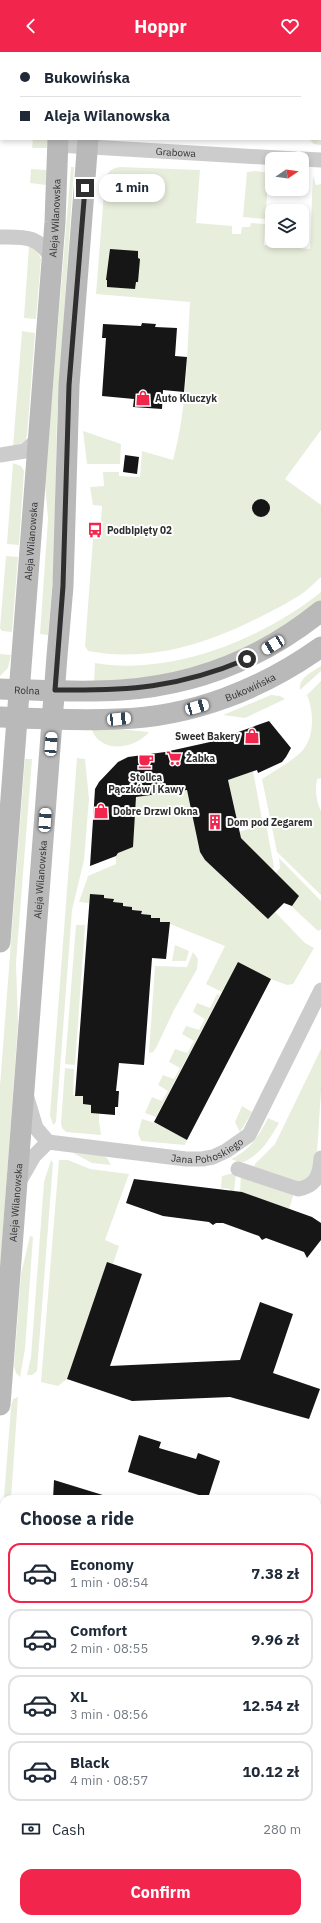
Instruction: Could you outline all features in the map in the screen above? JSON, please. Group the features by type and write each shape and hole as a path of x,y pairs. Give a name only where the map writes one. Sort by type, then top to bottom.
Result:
{"main road":[{"name":"Aleja Wilanowska","path":"0,942 9,689 38,439 52,259 58,142"},
{"name":"Aleja Wilanowska","path":"0,1405 63,586 69,385 88,143"},
{"path":"55,690 101,691 142,688 175,683 201,676 236,663 265,649 304,624 321,611"},
{"name":"Bukowińska","path":"53,718 119,719 158,715 197,707 250,688 277,675 321,646"},
{"name":"Rolna","path":"9,689 55,690"},
{"path":"8,718 53,718"}],"street":[{"name":"Grabowa","path":"58,142 265,157"},
{"path":"309,159 321,160"},
{"path":"0,237 23,237 36,240 44,247 52,259"},
{"path":"0,454 25,451 38,439"},
{"name":"Jana Pohoskiego","path":"48,1142 186,1159 213,1157 226,1151 249,1135 321,990"},
{"path":"17,1186 34,1156 48,1142 36,1128 25,1089"},
{"path":"238,1169 298,1189 306,1188 317,1180 320,1171 321,1158"}],"green space":[{"path":"33,140 49,140 47,148 32,148"},
{"path":"310,140 321,140 321,145 314,144"},
{"path":"71,167 74,167 57,415 54,566 48,635 40,634 48,519 45,482"},
{"path":"115,168 200,170 196,223 232,226 232,234 241,234 242,227 250,227 251,223 265,224 265,248 310,249 313,176 316,185 321,184 321,430 285,479 321,505 321,577 302,594 266,614 223,634 180,648 135,654 111,654 88,651 85,646 93,539 100,539 102,506 93,505 90,487 104,486 103,472 119,472 119,476 140,477 142,451 173,460 178,441 184,402 190,302 96,294 105,179 107,174"},
{"path":"31,169 47,170 46,185 30,183"},
{"path":"247,172 265,172 265,196 267,196 266,204 265,204 265,219 243,217"},
{"path":"29,246 36,248 41,259 36,319 24,318"},
{"path":"22,331 35,333 27,435 25,443 13,447"},
{"path":"83,431 121,444 120,464 87,464"},
{"path":"13,463 21,466 24,471 19,545 7,544"},
{"path":"6,556 18,557 12,632 2,631 0,628"},
{"path":"321,592 321,601 248,649 175,675 94,682 95,663 124,666 154,664 185,659 215,650 244,639 272,625 298,609"},
{"path":"0,654 11,655 8,668 0,676"},
{"path":"321,666 321,671 300,690 303,679"},
{"path":"321,681 321,778 317,779 316,791 321,811 321,895 277,852 262,779 292,760 306,746 312,724 311,709 307,695"},
{"path":"271,695 280,696 285,699 245,718 223,715"},
{"path":"98,727 149,732 143,738 127,745 110,746 96,738 92,730"},
{"path":"77,758 85,759 89,799 84,860 72,910 56,1122 53,1125 50,1115"},
{"path":"25,759 32,759 16,963 18,1024 0,1270 0,1086"},
{"path":"253,771 262,819 238,825 228,780"},
{"path":"187,790 200,852 205,860 270,917 275,912 305,943 314,948 293,984 287,985 271,979 223,989 222,992 206,984 225,946 170,924 170,922 160,922 160,918 151,918 151,915 141,914 141,911 132,910 132,907 123,906 123,903 113,902 113,899 104,898 104,895 90,894 89,903 79,902 88,876 116,864 116,854 136,797"},
{"path":"266,824 274,867 272,869 241,838 239,832"},
{"path":"279,858 321,901 321,929 318,931 290,905 298,895 276,873 280,868"},
{"path":"76,925 85,925 75,1065 65,1064"},
{"path":"175,945 189,951 186,961 172,961"},
{"path":"193,952 198,959 197,969 174,1010 156,1048 153,1052 149,1053 155,966 187,967"},
{"path":"217,994 220,995 156,1117 145,1113 152,1097 162,1101 168,1091 158,1085 163,1075 174,1079 180,1068 169,1062 175,1049 187,1053 194,1041 182,1034 186,1026 199,1030 205,1019 193,1012 197,1003 210,1008"},
{"path":"321,1049 321,1091 316,1168 302,1183 254,1168 255,1164 275,1144"},
{"path":"65,1068 74,1069 73,1095 83,1096 83,1104 91,1105 91,1113 99,1113 101,1135 66,1132 62,1128 61,1123"},
{"path":"242,1106 252,1112 240,1132 235,1122"},
{"path":"268,1118 279,1123 259,1152 241,1163 231,1159 249,1147 261,1131"},
{"path":"142,1119 155,1123 187,1140 185,1145 141,1141 138,1133"},
{"path":"73,1153 103,1156 107,1158 111,1165 92,1163"},
{"path":"51,1160 53,1163 37,1371 32,1375 27,1375 31,1357 44,1182"},
{"path":"59,1160 68,1160 90,1169 129,1174 105,1240 119,1246 113,1264 100,1286 67,1379 58,1386 41,1382"},
{"path":"233,1173 236,1174 234,1191 221,1188 222,1176"},
{"path":"241,1174 294,1193 289,1209 240,1192"},
{"path":"30,1236 33,1237 25,1349 20,1377 16,1373 14,1366 21,1274"},
{"path":"18,1397 11,1495 4,1495 11,1407 13,1399"}],"building":[{"path":"110,249 138,251 138,258 140,259 138,282 136,282 135,289 107,287 106,280"},
{"path":"142,323 156,324 155,327 177,328 175,356 187,357 184,392 163,390 162,409 133,407 134,399 102,396 106,338 102,338 103,324 141,326"},
{"path":"125,455 139,457 137,474 123,472"},
{"path":"261,499 267,502 270,508 267,514 261,517 255,514 252,508 255,502"},
{"name":"Dom pod Zegarem","path":"269,721 291,748 286,757 282,762 258,773 257,770 228,780 241,838 299,896 292,906 284,903 268,919 205,860 200,852 187,790 136,797 133,847 118,853 116,856 90,866 95,789 99,782 118,762 128,757 165,752 210,742"},
{"path":"90,894 104,895 104,898 114,899 113,902 123,903 123,906 132,907 132,910 142,911 141,914 151,915 151,918 160,918 160,922 170,922 166,959 152,958 144,1065 119,1063 116,1091 119,1091 118,1107 115,1107 115,1115 91,1113 91,1105 83,1104 83,1096 75,1096"},
{"path":"238,962 271,979 187,1140 154,1122"},
{"path":"134,1179 242,1192 312,1217 321,1223 321,1240 307,1258 304,1252 266,1238 262,1240 259,1236 223,1223 216,1223 213,1225 209,1222 163,1216 126,1203"},
{"path":"107,1262 142,1274 110,1366 240,1360 260,1302 293,1314 273,1373 320,1389 309,1419 230,1397 132,1401 67,1379"},
{"path":"139,1435 161,1442 159,1448 196,1459 198,1453 220,1461 209,1495 199,1495 128,1472"},
{"path":"54,1480 103,1495 53,1495"}],"place":[{"name":"Auto Kluczyk","path":"143,398"},
{"name":"Podbipięty 02","path":"95,530"},
{"name":"Sweet Bakery","path":"252,736"},
{"name":"Żabka","path":"174,758"},
{"name":"Stolica Pączków i Kawy","path":"146,761"},
{"name":"Dobre Drzwi Okna","path":"101,811"},
{"name":"Dom pod Zegarem","path":"215,822"}],"route":[{"path":"85,188 69,385 63,586 56,656 55,690 101,691 164,685 207,674 247,659"}]}
